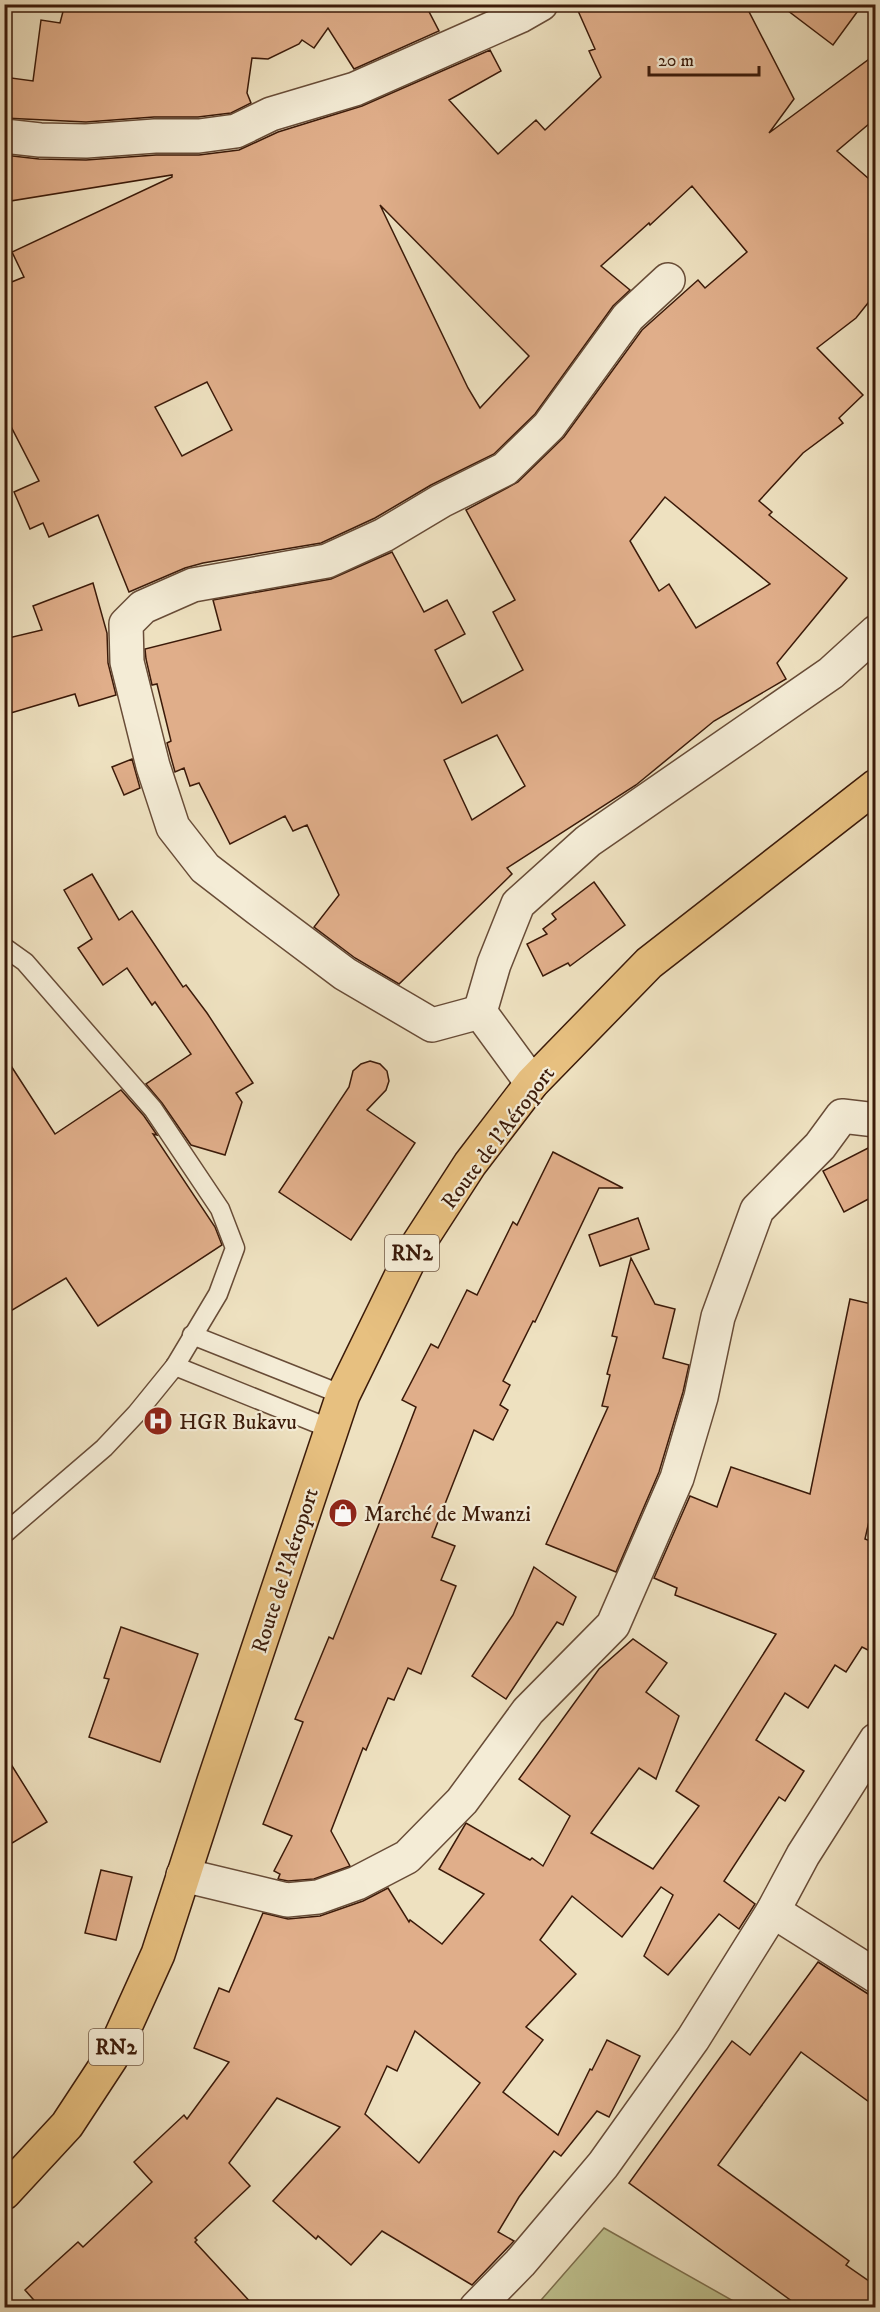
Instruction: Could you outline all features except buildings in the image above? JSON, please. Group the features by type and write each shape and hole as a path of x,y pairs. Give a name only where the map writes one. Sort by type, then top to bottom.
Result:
{"highway":[{"name":"Route de l'Aéroport","path":"183,1875 343,1395 413,1252 470,1164 532,1083 649,963 876,786"},
{"name":"RN2","path":"4,2193 67,2125 111,2058 158,1954 183,1875"}],"street":[{"path":"4,136 40,140 86,141 155,136 199,136 236,131 271,114 355,89 520,16 541,4"},
{"path":"480,1012 432,1025 345,974 205,868 172,827 153,766 127,662 126,624 143,608 193,585 327,561 384,536 441,501 505,469 549,426 627,317 668,280"},
{"path":"480,1012 494,964 518,904 588,841 831,673 876,632"},
{"path":"480,1012 532,1083"},
{"path":"183,1875 287,1900 318,1897 357,1882 407,1857 462,1801 528,1712 613,1626 677,1478 701,1397 718,1317 757,1210 820,1146 842,1116 876,1120"},
{"path":"476,2307 520,2263 603,2165 693,2039 773,1911 803,1855 876,1740"},
{"path":"773,1911 876,1976"}],"lane":[{"path":"4,947 25,962 153,1109 220,1209 235,1248 218,1294 175,1366 136,1414 104,1448 4,1534"},
{"path":"192,1335 343,1395"},
{"path":"175,1366 331,1429"}],"green space":[{"path":"604,2228 744,2307 535,2307"}],"place":[{"name":"HGR Bukavu","path":"158,1421"},
{"name":"Marché de Mwanzi","path":"343,1513"}]}
